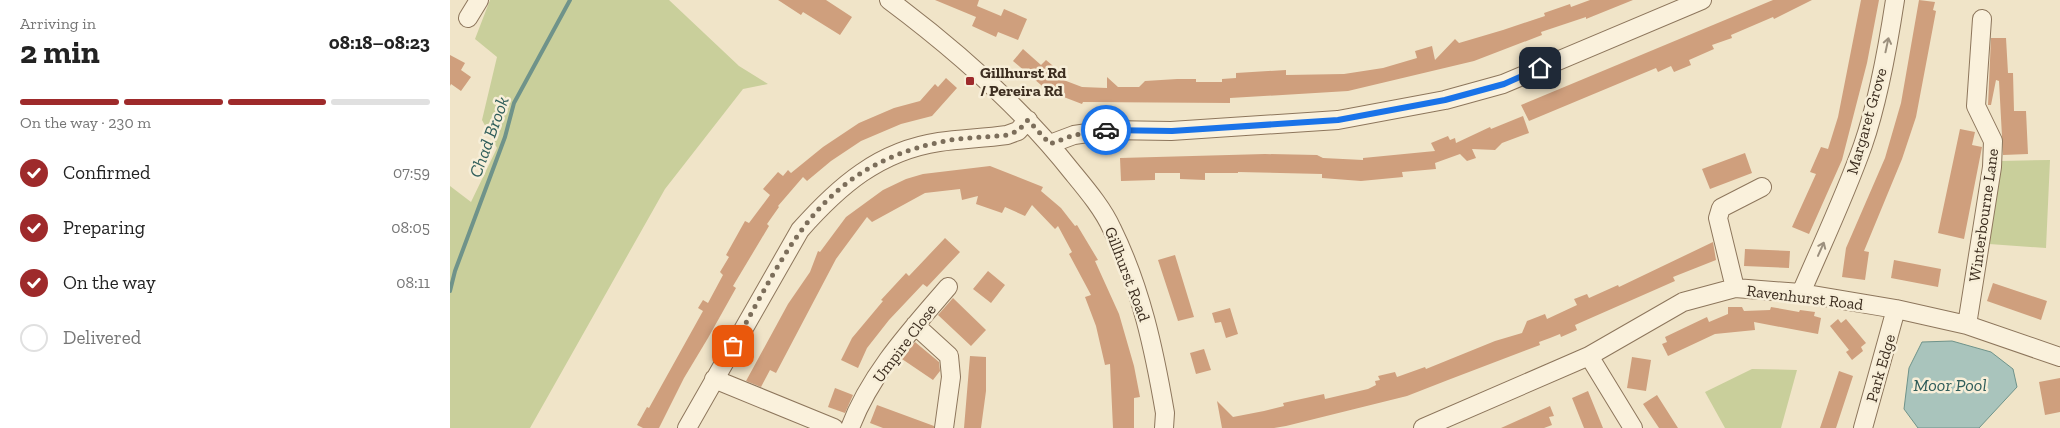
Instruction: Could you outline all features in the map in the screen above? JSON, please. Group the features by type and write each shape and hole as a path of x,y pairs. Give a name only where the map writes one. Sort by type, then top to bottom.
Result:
{"street":[{"path":"468,18 479,0"},
{"name":"Gillhurst Road","path":"889,0 958,56 1028,120 1084,185 1111,227 1131,273 1148,320 1165,414 1164,428"},
{"path":"1050,144 1074,135 1108,130 1172,131 1338,120 1445,100 1504,84 1702,0"},
{"name":"Margaret Grove","path":"1801,293 1841,203 1864,143 1888,42 1895,0"},
{"name":"Winterbourne Lane","path":"1966,326 1992,167 1993,141 1976,106 1982,19"},
{"path":"687,428 800,230 825,201 852,177 878,162 903,152 938,142 1007,135 1018,131 1028,120"},
{"path":"1735,288 1718,218 1721,208 1762,187"},
{"name":"Umpire Close","path":"850,428 874,380 915,325 948,287"},
{"name":"Ravenhurst Road","path":"1423,428 1589,356 1683,302 1735,288 1801,293 1896,309 1966,326 2060,357"},
{"name":"Park Edge","path":"1863,428 1896,309"},
{"path":"915,325 949,356 952,377 944,428"},
{"path":"1589,356 1633,428"},
{"path":"714,379 834,428"}],"green space":[{"path":"490,0 669,0 739,66 768,84 743,89 665,189 530,428 450,428 450,186 471,202 497,148 482,120 497,57 475,39"},
{"path":"2050,160 2046,248 1989,244 2000,161"},
{"path":"1752,369 1797,370 1781,428 1725,428 1705,392"}],"water":[{"name":"Moor Pool","path":"1952,341 1991,352 2013,369 2017,387 1979,428 1918,428 1904,409 1909,368 1922,342"}],"building":[{"path":"778,0 826,0 852,17 840,35 803,12 801,15"},
{"path":"935,0 979,0 977,6 1001,16 1004,9 1027,19 1018,40 998,32 996,37 972,26 976,17"},
{"path":"1590,0 1633,0 1586,19 1586,17 1541,32 1542,35 1474,61 1348,91 1230,98 1230,103 1083,102 1082,104 1048,91 1013,61 1023,49 1041,65 1046,60 1058,70 1053,76 1082,87 1107,88 1107,77 1118,87 1139,87 1145,81 1177,79 1196,79 1196,82 1222,82 1222,79 1236,78 1236,73 1286,70 1286,75 1344,74 1383,68 1417,58 1415,51 1432,46 1435,60 1455,39 1459,43 1545,16 1544,13 1570,4 1571,7"},
{"path":"1773,0 1812,0 1774,19 1773,17 1731,35 1732,38 1712,45 1714,49 1689,60 1691,65 1674,72 1671,66 1658,72 1656,68 1529,121 1521,105"},
{"path":"1861,0 1879,0 1867,63 1842,160 1809,234 1792,227 1816,174 1810,172 1821,147 1828,149 1838,117"},
{"path":"1919,0 1935,2 1933,10 1936,11 1916,117 1902,159 1864,251 1869,252 1865,280 1842,277 1846,248 1885,158 1901,103"},
{"path":"1991,38 2006,38 2008,73 2013,73 2014,111 2026,111 2028,154 2003,155 1999,81 1996,80 1991,105 1988,105"},
{"path":"450,55 465,63 461,70 471,77 461,91 451,84 450,86"},
{"path":"946,78 957,88 932,116 901,124 861,141 831,161 807,181 803,177 778,206 767,224 769,226 733,286 736,288 684,378 659,428 643,428 637,425 647,407 649,408 703,311 698,308 703,300 708,303 723,275 720,272 729,257 726,255 745,221 749,223 770,195 763,189 778,172 783,176 788,170 791,173 823,147 859,123 894,108 920,101 935,84 938,87"},
{"path":"1523,116 1529,133 1502,143 1495,150 1472,149 1476,158 1467,161 1460,154 1435,163 1436,169 1402,172 1403,177 1361,181 1322,178 1322,174 1238,172 1205,173 1205,180 1180,179 1180,173 1155,173 1155,180 1121,181 1120,158 1265,154 1317,155 1323,158 1363,160 1363,158 1435,151 1431,143 1448,136 1450,140 1455,138 1456,143 1490,127 1491,129"},
{"path":"1960,129 1975,132 1972,145 1982,147 1964,239 1938,233"},
{"path":"1745,153 1752,173 1710,189 1702,169"},
{"path":"990,166 1043,187 1041,191 1061,208 1075,226 1077,225 1098,260 1095,261 1119,314 1134,366 1140,397 1134,398 1134,428 1113,428 1110,364 1105,365 1096,326 1085,297 1091,295 1069,254 1072,252 1058,226 1055,229 1032,205 1025,216 1005,207 1002,213 976,204 978,196 962,200 960,189 925,193 872,222 867,217 836,259 776,373 770,370 761,387 746,381 788,304 810,272 818,251 820,252 846,217 883,190 906,179 923,174"},
{"path":"945,238 960,252 927,287 923,284 889,320 867,348 858,368 841,360 852,338 883,301 881,300 906,273 909,276"},
{"path":"1713,242 1716,260 1673,277 1675,281 1575,325 1577,330 1561,337 1560,334 1539,342 1540,345 1407,396 1286,426 1274,428 1222,428 1217,401 1233,417 1284,406 1283,403 1324,394 1325,399 1368,389 1376,385 1375,381 1380,380 1378,376 1395,372 1397,377 1425,367 1426,369 1495,341 1522,333 1527,321 1545,314 1547,319 1577,305 1574,299 1587,294 1589,298 1618,285 1619,287"},
{"path":"1745,249 1790,251 1789,268 1744,266"},
{"path":"1175,255 1194,317 1178,321 1158,260"},
{"path":"1894,260 1941,269 1938,287 1891,278"},
{"path":"988,271 1005,285 991,303 973,289"},
{"path":"1993,283 2047,301 2041,320 1987,301"},
{"path":"953,298 986,330 971,346 938,315"},
{"path":"1728,307 1742,307 1744,311 1770,310 1771,307 1799,312 1800,310 1815,312 1814,316 1821,318 1818,334 1754,322 1755,330 1715,334 1668,356 1662,344 1667,342 1665,337 1707,317 1709,322 1728,314"},
{"path":"1230,308 1238,334 1226,338 1221,322 1215,323 1212,313"},
{"path":"1838,319 1841,323 1846,319 1866,343 1861,347 1863,351 1852,360 1846,352 1849,350 1830,326"},
{"path":"915,342 939,362 940,371 933,380 902,359"},
{"path":"1204,349 1211,370 1196,374 1190,353"},
{"path":"970,356 986,357 986,391 981,428 964,428"},
{"path":"1632,357 1651,360 1646,391 1627,388"},
{"path":"1839,371 1853,376 1836,428 1820,428"},
{"path":"2060,378 2060,412 2045,415 2039,382"},
{"path":"835,388 853,395 845,413 828,407"},
{"path":"1588,391 1603,428 1584,428 1572,398"},
{"path":"1657,395 1678,428 1659,428 1643,404"},
{"path":"877,405 934,426 934,428 883,428 870,423"},
{"path":"1550,406 1554,416 1549,417 1552,425 1544,428 1501,428"}],"waterway":[{"name":"Chad Brook","path":"450,291 455,271 505,137 514,103 570,0"}],"way so far":[{"path":"733,346 800,230 825,201 852,177 878,162 903,152 938,142 1007,135 1018,131 1028,120 1050,144 1074,135 1106,130"}],"place":[{"name":"Gillhurst Rd / Pereira Rd","path":"970,81"}],"route":[{"path":"1106,130 1172,131 1338,120 1445,100 1504,84 1540,68"}]}
